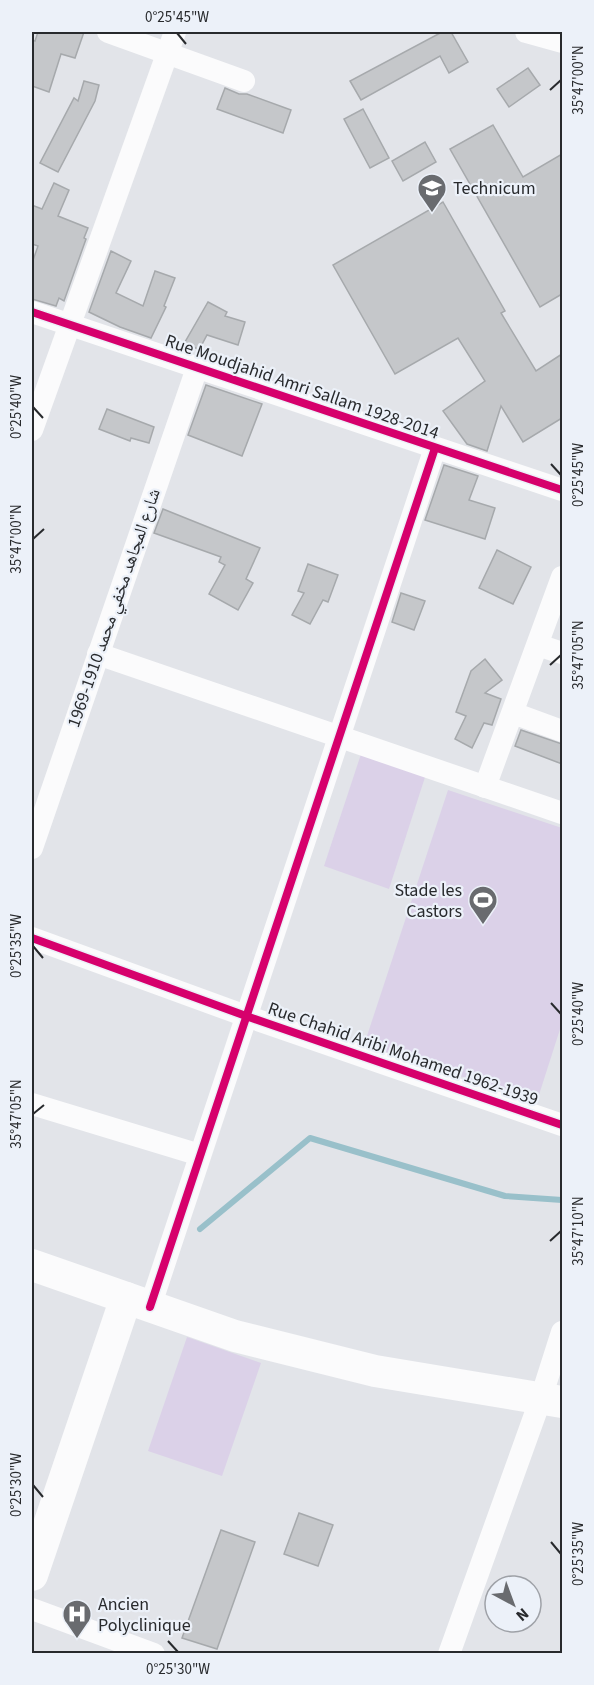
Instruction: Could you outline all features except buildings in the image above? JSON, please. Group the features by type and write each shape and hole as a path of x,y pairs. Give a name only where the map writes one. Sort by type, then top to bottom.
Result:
{"main road":[{"path":"32,1265 235,1336 375,1371 552,1400"},
{"path":"32,1575 138,1302"}],"street":[{"path":"108,32 172,42 244,81"},
{"path":"526,32 562,42"},
{"path":"32,430 172,42"},
{"name":"Rue Moudjahid Amri Sallam 1928-2014","path":"32,312 562,490"},
{"name":"شارع المجاهد مخفي محمد 1910-1969","path":"32,848 197,368"},
{"path":"138,1302 200,1155 435,448"},
{"path":"486,787 562,577"},
{"path":"538,645 562,653"},
{"path":"98,654 562,813"},
{"path":"513,713 562,731"},
{"name":"Rue Chahid Aribi Mohamed 1962-1939","path":"32,938 246,1016 562,1125"},
{"path":"32,1104 200,1155"},
{"path":"449,1653 552,1400 562,1332"},
{"path":"32,1609 154,1653"}],"shaded area":[{"path":"361,754 426,774 389,889 324,866"},
{"name":"Stade les Castors","path":"448,790 562,828 562,1023 537,1101 364,1045"},
{"path":"187,1337 261,1363 222,1476 148,1451"}],"waterway":[{"path":"200,1229 310,1138 505,1196 562,1200"}],"cycle path":[{"path":"32,312 562,490"},
{"path":"150,1307 435,448"},
{"path":"32,938 246,1016 562,1125"}],"place":[{"name":"Technicum","path":"432,214"},
{"name":"Stade les Castors","path":"483,926"},
{"name":"Ancien Polyclinique","path":"77,1640"}]}
